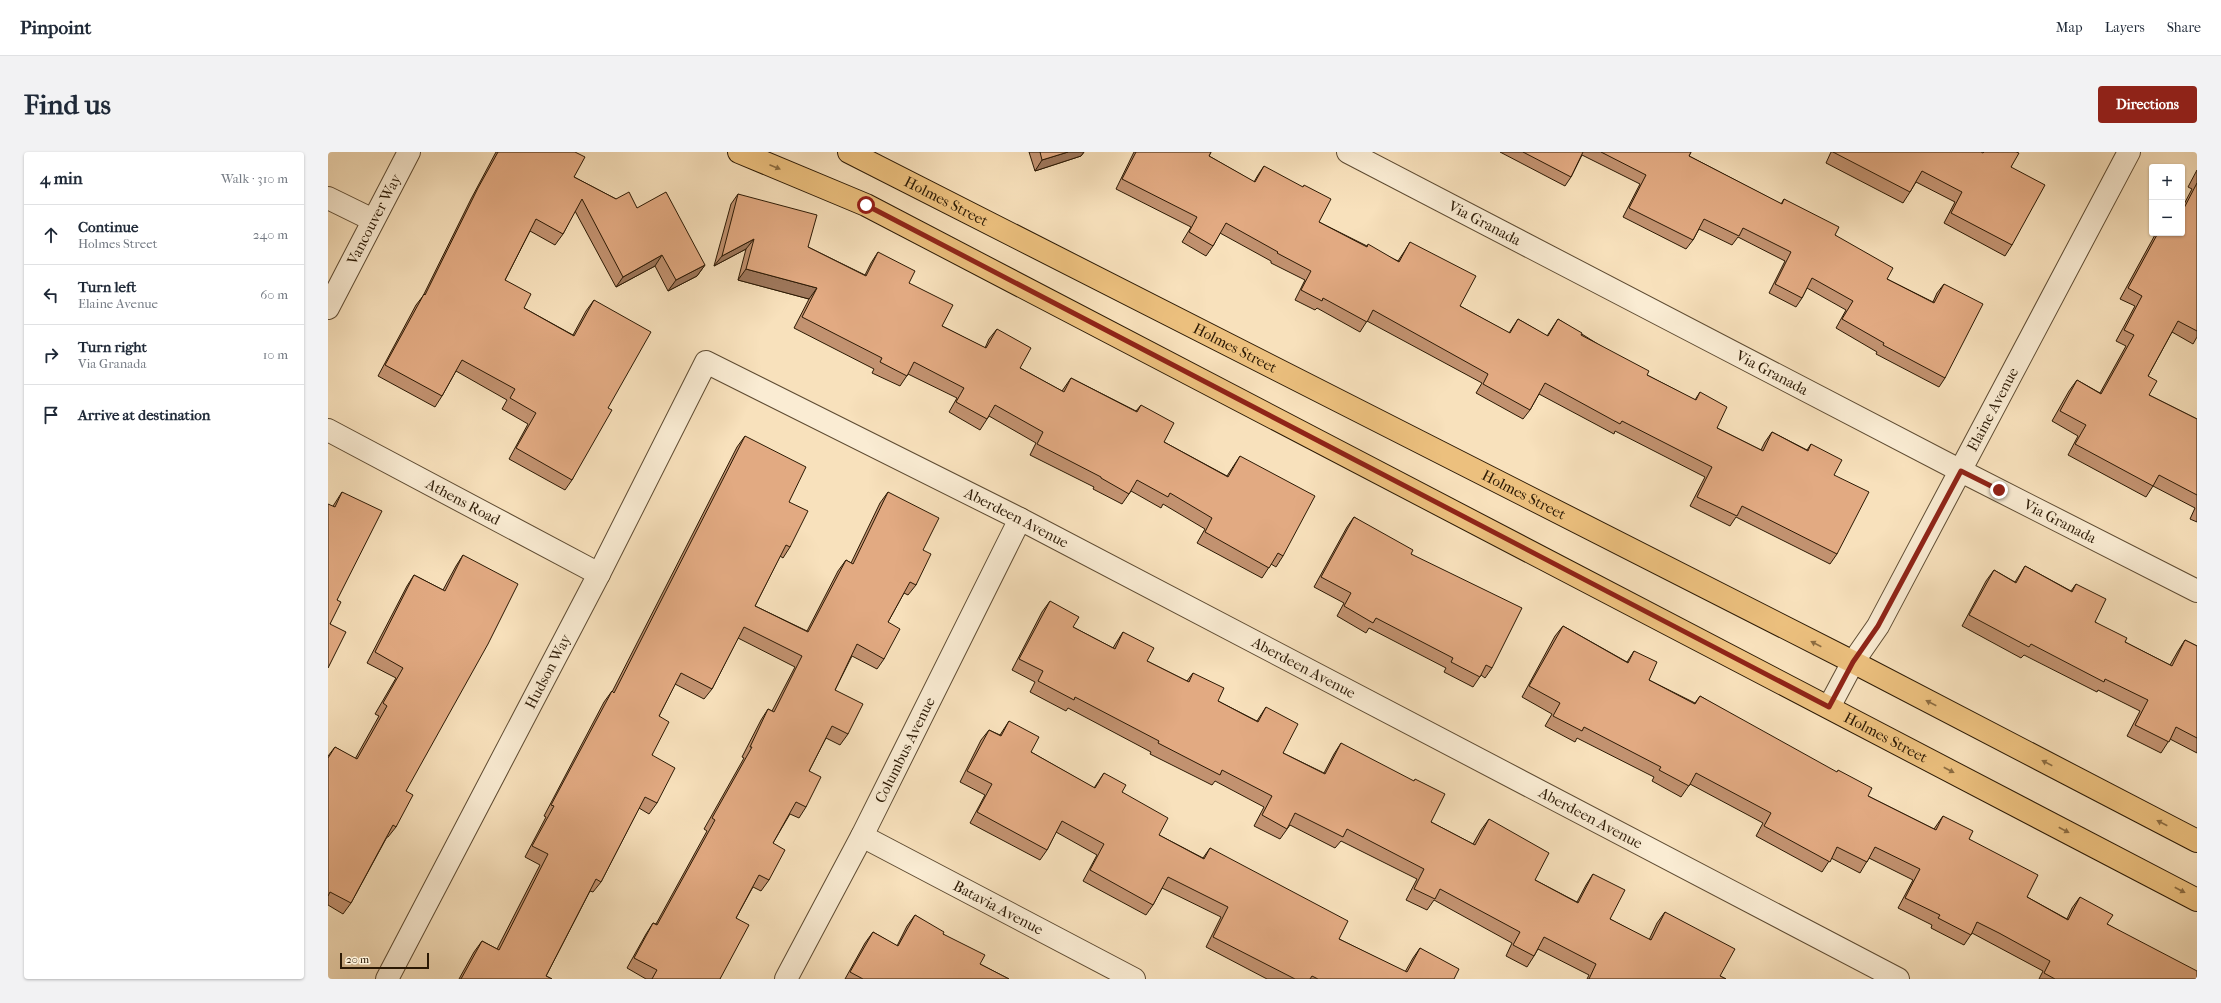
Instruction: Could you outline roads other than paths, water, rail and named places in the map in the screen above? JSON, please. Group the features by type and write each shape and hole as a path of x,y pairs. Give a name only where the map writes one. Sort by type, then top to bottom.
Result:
{"main road":[{"name":"Holmes Street","path":"739,152 866,205 2197,900"},
{"name":"Holmes Street","path":"849,152 1853,662 2197,841"}],"street":[{"name":"Vancouver Way","path":"328,308 410,152"},
{"name":"Via Granada","path":"1348,152 1961,471 2197,591"},
{"name":"Elaine Avenue","path":"1829,707 1853,662 1878,626 1961,471 2122,155"},
{"path":"328,198 373,220"},
{"name":"Aberdeen Avenue","path":"706,362 1020,519 1898,979"},
{"name":"Hudson Way","path":"387,979 599,574 706,362"},
{"name":"Athens Road","path":"328,430 599,574"},
{"name":"Columbus Avenue","path":"786,979 862,836 1020,519"},
{"name":"Batavia Avenue","path":"862,836 1134,979"}]}
